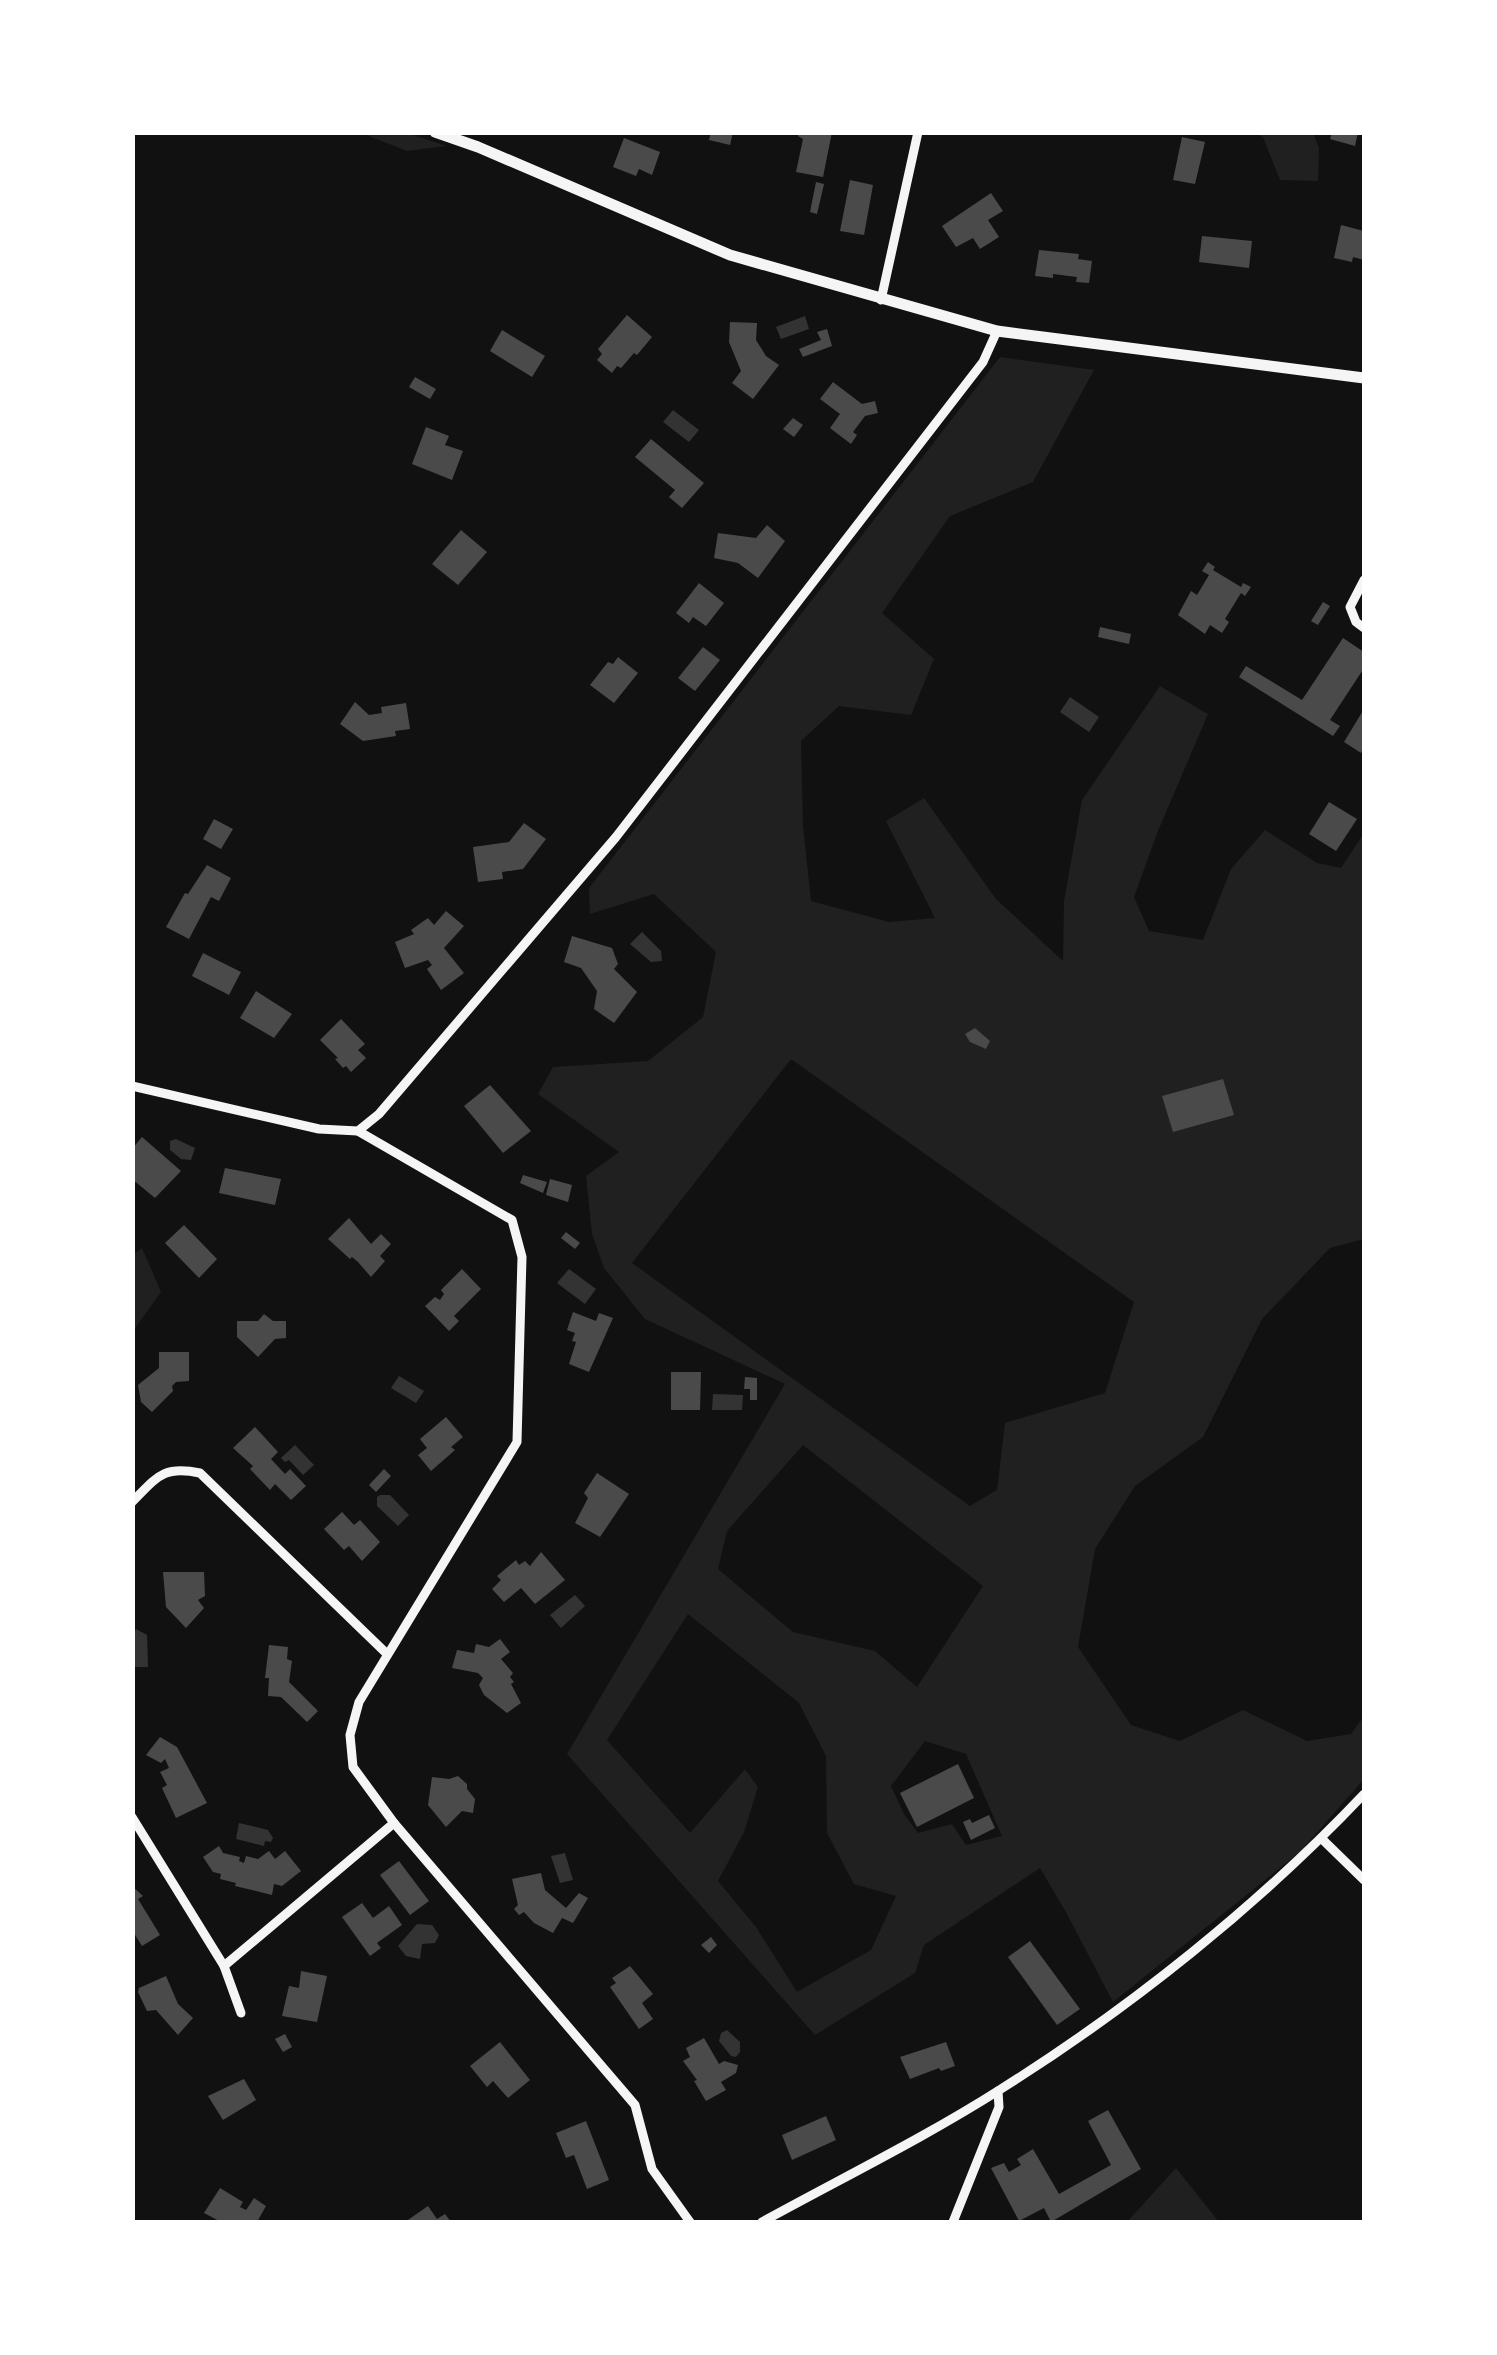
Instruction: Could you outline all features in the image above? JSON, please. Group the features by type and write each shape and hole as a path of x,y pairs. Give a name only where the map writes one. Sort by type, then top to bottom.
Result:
{"street":[{"path":"435,132 478,146 730,255 997,331 1364,378"},
{"path":"882,300 918,132"},
{"path":"358,1131 379,1114 616,837 983,362 997,331"},
{"path":"1364,580 1350,607 1356,622 1364,628"},
{"path":"132,1086 319,1128 358,1131 512,1220 522,1256 517,1442 358,1702 350,1735 353,1766 394,1823 636,2106 652,2168 690,2222"},
{"path":"132,1502 159,1475 176,1468 200,1473 386,1653"},
{"path":"762,2222 998,2091 1111,2014 1322,1839 1364,1794"},
{"path":"132,1817 224,1966 242,2012"},
{"path":"224,1966 394,1823"},
{"path":"1322,1839 1364,1880"},
{"path":"953,2222 999,2106 998,2091"}],"shaded area":[{"path":"361,133 407,133 446,146 407,151"},
{"path":"1254,133 1313,133 1319,148 1318,181 1280,180 1263,137"},
{"path":"805,316 809,329 781,339 776,327"},
{"path":"1000,357 1094,370 1033,482 950,516 882,613 934,659 911,715 839,706 801,741 803,826 811,901 889,922 935,918 886,821 924,798 996,899 1063,961 1064,901 1082,800 1160,686 1208,714 1134,897 1149,931 1203,940 1231,869 1265,830 1317,863 1341,868 1364,833 1364,1239 1330,1248 1262,1319 1203,1437 1135,1486 1095,1549 1078,1647 1131,1725 1180,1741 1243,1710 1307,1741 1351,1734 1364,1716 1364,1779 1300,1852 1113,2002 1040,1868 924,1945 915,1973 815,2035 567,1754 785,1384 645,1319 604,1268 592,1234 586,1176 619,1152 538,1094 553,1067 648,1061 703,1017 716,952 654,894 590,914 589,888","holes":["791,1059 1134,1302 1105,1393 1005,1423 997,1490 970,1506 632,1263","803,1445 983,1586 917,1687 875,1651 793,1632 718,1569 727,1531","688,1614 799,1703 826,1756 827,1833 854,1884 896,1896 871,1950 797,1992 756,1927 718,1881 744,1832 758,1787 745,1769 690,1833 607,1740","925,1741 966,1754 1002,1836 966,1845 952,1824 918,1833 891,1786"]},
{"path":"673,410 699,430 689,442 663,422"},
{"path":"1070,697 1099,717 1089,732 1060,712"},
{"path":"642,932 661,951 662,961 651,962 630,944"},
{"path":"176,1139 195,1148 191,1160 181,1159 170,1150 170,1141"},
{"path":"142,1248 161,1292 133,1331 133,1255"},
{"path":"569,1269 596,1289 585,1304 557,1283"},
{"path":"399,1376 424,1391 416,1403 391,1388"},
{"path":"713,1394 743,1395 742,1410 712,1410"},
{"path":"295,1445 314,1465 303,1475 289,1460 281,1458"},
{"path":"380,1495 390,1495 409,1515 398,1526 377,1506"},
{"path":"575,1595 585,1606 561,1628 550,1615"},
{"path":"136,1629 147,1635 148,1667 133,1667"},
{"path":"239,1823 268,1830 271,1842 265,1841 264,1846 236,1839"},
{"path":"565,1853 573,1880 560,1883 551,1856"},
{"path":"417,1924 432,1925 439,1935 435,1943 422,1944 420,1959 406,1956 398,1946"},
{"path":"727,2030 740,2042 736,2057 719,2041 721,2033"},
{"path":"1176,2168 1219,2222 1127,2222"}],"building":[{"path":"711,132 733,132 730,145 709,140"},
{"path":"798,132 832,132 823,177 796,172 803,139"},
{"path":"1332,132 1358,132 1355,146 1330,139"},
{"path":"1182,137 1205,142 1195,184 1173,180"},
{"path":"624,138 660,152 652,175 639,169 636,176 613,167"},
{"path":"850,180 873,185 864,235 840,231"},
{"path":"816,182 824,184 817,214 810,212"},
{"path":"991,193 1003,211 988,220 999,237 980,249 973,238 956,247 942,226"},
{"path":"1341,225 1364,231 1364,260 1334,258"},
{"path":"1202,236 1252,241 1249,268 1199,262"},
{"path":"1039,250 1079,254 1078,259 1092,261 1089,283 1076,282 1077,277 1035,276"},
{"path":"627,315 652,337 637,355 634,353 612,373 597,360 602,354 598,349"},
{"path":"730,322 757,323 756,340 766,356 779,365 753,399 732,383 741,371 729,342"},
{"path":"827,329 832,346 803,357 799,349 821,340 817,332"},
{"path":"502,330 545,356 532,377 490,351"},
{"path":"415,377 436,389 430,399 409,387"},
{"path":"833,382 862,404 875,401 878,413 865,416 853,432 857,435 851,444 830,428 840,414 820,399"},
{"path":"793,418 803,425 794,437 783,429"},
{"path":"426,427 449,436 445,445 463,451 452,480 412,464"},
{"path":"651,439 704,483 682,508 669,497 675,490 635,457"},
{"path":"767,525 785,541 758,578 738,563 714,558 718,533 756,538"},
{"path":"461,530 487,552 458,585 432,564"},
{"path":"1208,562 1215,567 1213,570 1241,587 1243,583 1251,587 1245,596 1241,593 1225,619 1229,622 1222,633 1210,625 1205,634 1178,615 1191,591 1197,595 1209,575 1202,571"},
{"path":"699,583 724,603 706,626 693,617 689,623 676,613"},
{"path":"1323,602 1330,606 1318,625 1311,621"},
{"path":"1100,627 1131,634 1129,644 1098,637"},
{"path":"1343,638 1364,652 1364,668 1330,720 1340,726 1333,736 1239,677 1246,666 1302,700"},
{"path":"703,647 720,660 695,691 678,678"},
{"path":"618,657 638,673 614,703 590,685 608,662 613,664"},
{"path":"355,702 369,715 382,713 381,707 406,703 410,729 395,731 396,736 363,741 340,724"},
{"path":"1364,709 1364,746 1361,753 1344,742"},
{"path":"1329,802 1357,819 1336,851 1309,834"},
{"path":"214,819 233,829 221,849 203,839"},
{"path":"524,823 546,839 523,869 502,872 503,879 478,882 473,847 509,842"},
{"path":"207,865 231,878 219,901 211,897 189,939 166,927"},
{"path":"446,911 464,926 444,948 464,973 441,990 427,969 432,965 428,960 405,968 395,942 414,934 411,930 428,918 434,925"},
{"path":"572,936 612,948 618,964 614,969 637,992 614,1023 594,1009 597,991 581,968 564,962"},
{"path":"203,953 241,972 229,995 192,976"},
{"path":"256,991 292,1014 274,1038 240,1018"},
{"path":"341,1019 365,1044 358,1050 366,1058 351,1072 320,1040"},
{"path":"975,1028 990,1041 986,1049 970,1042 965,1034"},
{"path":"1223,1079 1234,1115 1173,1132 1162,1096"},
{"path":"490,1085 531,1131 503,1153 464,1106"},
{"path":"142,1137 181,1171 155,1198 132,1179 132,1149"},
{"path":"225,1168 281,1179 275,1205 219,1193"},
{"path":"523,1175 547,1182 543,1193 520,1183"},
{"path":"550,1179 572,1185 568,1202 546,1195"},
{"path":"349,1218 371,1244 381,1234 391,1244 380,1256 385,1261 371,1277 328,1239"},
{"path":"184,1225 217,1259 199,1278 165,1243"},
{"path":"566,1232 580,1243 575,1249 561,1238"},
{"path":"462,1269 481,1289 454,1316 459,1321 449,1331 425,1306 435,1297 440,1300 444,1294 441,1290"},
{"path":"573,1312 596,1321 599,1313 613,1318 589,1372 569,1364 576,1342 572,1341 575,1333 567,1330"},
{"path":"264,1314 273,1321 286,1321 286,1338 275,1339 258,1357 237,1337 237,1321 258,1321"},
{"path":"159,1352 189,1352 189,1381 176,1382 173,1391 152,1412 141,1402 138,1385 159,1368"},
{"path":"671,1372 701,1372 700,1410 671,1410"},
{"path":"745,1377 757,1378 757,1400 750,1400 750,1389 744,1389"},
{"path":"446,1417 463,1437 451,1447 455,1450 431,1471 418,1455 427,1448 420,1439"},
{"path":"255,1427 278,1452 271,1459 285,1474 290,1469 306,1486 291,1500 275,1484 270,1490 250,1469 253,1466 233,1448"},
{"path":"384,1469 391,1476 376,1492 369,1485"},
{"path":"597,1473 629,1494 600,1537 575,1523 588,1498 584,1493"},
{"path":"342,1512 354,1525 360,1520 380,1542 362,1561 349,1546 344,1550 324,1529"},
{"path":"541,1552 565,1580 535,1604 521,1588 504,1602 492,1589 501,1580 497,1576 516,1560 519,1565 525,1561 530,1566"},
{"path":"163,1572 204,1572 205,1596 198,1600 204,1608 186,1628 166,1607"},
{"path":"500,1639 510,1652 501,1659 513,1673 511,1684 521,1703 507,1713 484,1695 479,1685 483,1678 478,1673 452,1668 457,1650 474,1653 476,1644 489,1647"},
{"path":"269,1645 288,1647 287,1659 292,1661 289,1682 318,1711 307,1722 281,1697 268,1696 269,1678 265,1678"},
{"path":"160,1737 177,1747 207,1803 176,1818 162,1788 167,1785 160,1772 169,1768 165,1759 161,1763 146,1755"},
{"path":"958,1764 974,1798 917,1827 900,1793"},
{"path":"458,1776 475,1799 473,1813 462,1811 446,1827 428,1805 432,1777"},
{"path":"989,1815 995,1828 971,1840 963,1822 970,1819 972,1823"},
{"path":"219,1846 223,1853 240,1857 239,1861 244,1863 246,1856 258,1859 269,1851 275,1859 285,1851 301,1871 282,1886 274,1884 272,1895 235,1886 236,1883 220,1879 221,1874 213,1872 203,1857"},
{"path":"399,1861 429,1901 410,1915 380,1875"},
{"path":"541,1873 545,1890 566,1908 579,1893 588,1898 573,1923 562,1918 553,1933 514,1909 518,1905 512,1879"},
{"path":"132,1886 143,1896 138,1899 160,1935 142,1946 132,1930"},
{"path":"362,1903 373,1918 389,1906 402,1925 377,1943 381,1948 370,1956 342,1917"},
{"path":"711,1937 717,1945 709,1953 701,1945"},
{"path":"1030,1941 1080,2009 1057,2025 1008,1957"},
{"path":"630,1966 653,1994 642,2003 653,2019 639,2029 610,1987 616,1983 612,1978"},
{"path":"301,1971 327,1976 317,2022 282,2016 289,1986 299,1988"},
{"path":"166,1976 178,2004 193,2018 178,2035 156,2010 147,2011 138,1992"},
{"path":"285,2034 292,2047 283,2052 275,2039"},
{"path":"704,2038 719,2064 724,2061 738,2065 736,2073 721,2082 726,2090 706,2101 683,2061 690,2057 686,2048"},
{"path":"500,2042 530,2080 508,2098 493,2081 487,2087 470,2066"},
{"path":"946,2042 955,2066 910,2079 900,2057"},
{"path":"244,2079 256,2100 223,2120 208,2096"},
{"path":"1108,2110 1141,2169 1051,2222 1044,2208 1019,2221 991,2168 1004,2163 1009,2172 1021,2165 1017,2159 1033,2149 1059,2194 1111,2165 1088,2121"},
{"path":"826,2116 836,2140 792,2160 782,2135"},
{"path":"586,2121 609,2180 587,2189 574,2155 566,2158 556,2133"},
{"path":"220,2188 243,2202 240,2207 246,2210 254,2198 266,2206 257,2222 221,2222 204,2213"},
{"path":"428,2206 437,2219 445,2214 451,2222 405,2222"}]}
